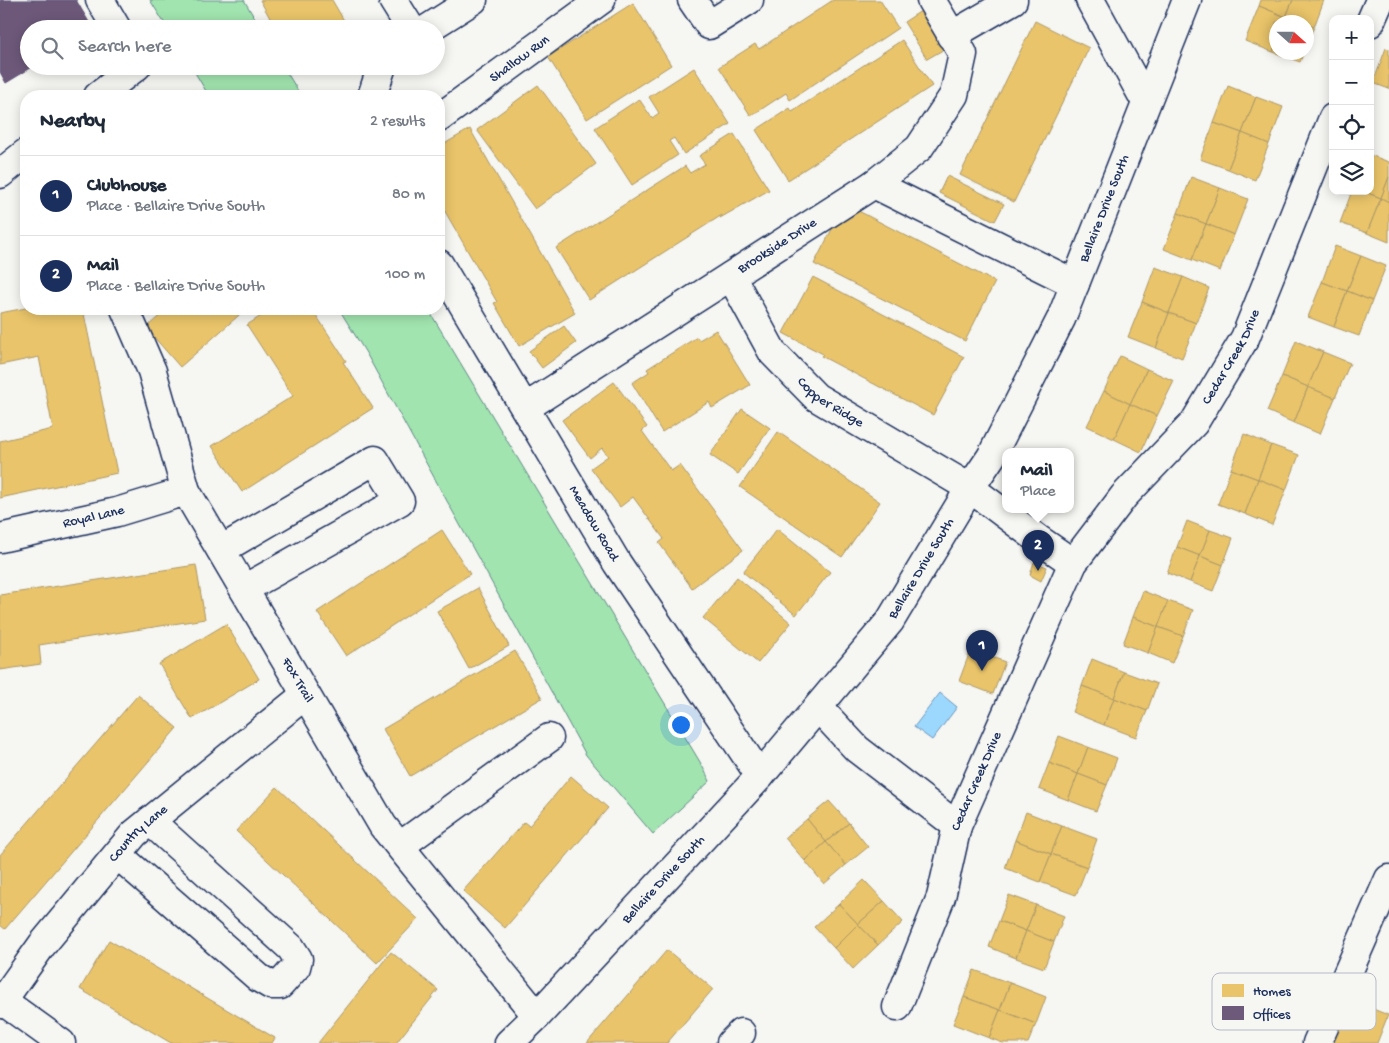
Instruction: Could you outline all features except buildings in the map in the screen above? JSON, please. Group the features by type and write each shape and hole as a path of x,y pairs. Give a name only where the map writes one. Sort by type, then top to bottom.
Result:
{"street":[{"path":"100,0 112,20"},
{"path":"393,0 405,20"},
{"path":"441,20 473,0"},
{"name":"Shallow Run","path":"445,114 601,0"},
{"path":"692,0 708,25 749,0"},
{"name":"Brookside Drive","path":"525,408 874,184 919,148 954,94 963,54 931,0"},
{"path":"951,36 1013,0"},
{"path":"1090,0 1146,102"},
{"name":"Bellaire Drive South","path":"509,1043 537,1016 760,776 890,621 970,488 991,457 1061,319 1187,0"},
{"path":"1373,15 1380,0"},
{"path":"106,90 125,75"},
{"path":"374,90 379,75"},
{"name":"Cedar Creek Drive","path":"897,1007 941,897 957,826 1073,563 1124,496 1194,424 1245,338 1329,128"},
{"path":"0,174 20,158"},
{"path":"874,184 1075,284"},
{"name":"Meadow Road","path":"445,274 617,563 760,776"},
{"name":"Copper Ridge","path":"731,276 773,353 816,397 970,488"},
{"name":"Fox Trail","path":"128,315 152,371 186,491 305,695 383,826 537,1016"},
{"path":"221,550 375,460 400,501 244,590"},
{"path":"970,488 1002,512"},
{"name":"Royal Lane","path":"0,538 117,512 186,491"},
{"path":"1003,513 1073,563"},
{"name":"Country Lane","path":"1,1001 42,945 134,834 305,695"},
{"path":"818,707 856,750 957,826"},
{"path":"400,846 549,738"},
{"path":"118,855 259,978 271,985 280,985 296,968 298,959 291,948 150,821"},
{"path":"1348,973 1389,879"},
{"path":"1,1001 61,1043"},
{"path":"1317,1043 1323,1030"}],"green space":[{"path":"150,0 244,0 256,20 162,20"},
{"path":"196,75 288,75 297,90 205,90"},
{"path":"343,315 432,315 700,762 710,781 653,834 586,755 366,353"}],"water":[{"path":"940,693 957,707 932,740 914,727"}],"place":[{"name":"Mail","path":"1038,571"},
{"name":"Clubhouse","path":"982,671"}]}
